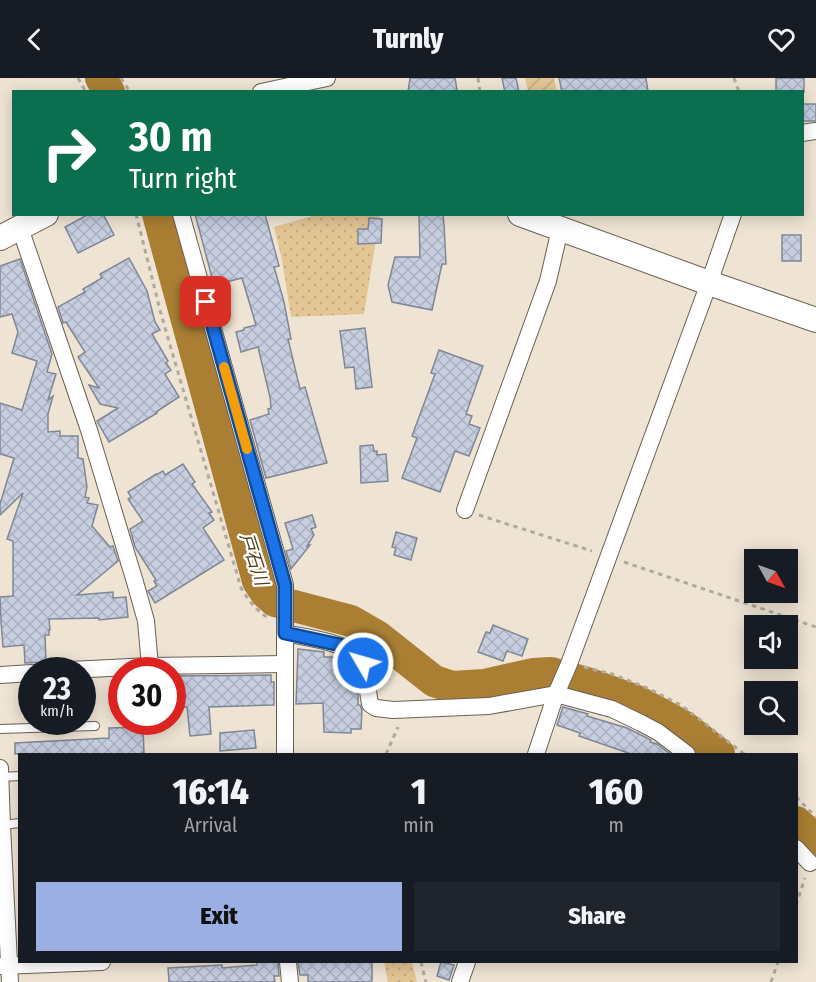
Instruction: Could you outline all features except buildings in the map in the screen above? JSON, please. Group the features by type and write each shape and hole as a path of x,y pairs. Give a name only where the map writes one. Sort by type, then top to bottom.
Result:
{"street":[{"path":"270,90 327,78"},
{"path":"42,216 10,233 89,430 146,621 149,657"},
{"path":"182,216 285,585 285,753"},
{"path":"525,216 709,284 816,320"},
{"path":"536,753 732,216"},
{"path":"465,510 548,281 560,229"},
{"path":"285,628 340,645 354,652 363,663 370,704 376,708 398,710 489,706 558,690 612,709 641,723 658,732 686,753"},
{"path":"186,665 285,664"},
{"path":"0,675 18,674"},
{"path":"0,768 7,971 91,963"},
{"path":"798,850 810,863"},
{"path":"288,963 290,982"},
{"path":"460,982 467,963"}],"lane":[{"path":"0,729 18,728"},
{"path":"1,777 18,776"},
{"path":"2,825 18,824"}],"path":[{"path":"136,216 161,314 241,588 250,604 262,615 285,628"},
{"path":"465,510 816,627"},
{"path":"568,667 612,674 647,688 681,705 743,753"},
{"path":"386,753 399,723 398,710"},
{"path":"798,798 816,817"},
{"path":"798,899 810,863"},
{"path":"421,963 427,982"},
{"path":"771,982 778,963"}],"shaded area":[{"path":"525,78 554,78 557,90 528,90"},
{"path":"312,216 380,216 364,314 291,317 274,227"},
{"path":"384,963 412,963 417,982 388,982"}],"waterway":[{"name":"戸石川","path":"101,78 108,90"},
{"name":"戸石川","path":"159,216 258,581 266,593 275,601 351,621 377,636 434,681 452,687 484,685 533,674 551,673 637,701 683,726 718,753"},
{"name":"戸石川","path":"798,824 816,840"}],"slow traffic":[{"path":"224,367 247,449"}],"route":[{"path":"206,302 285,585 285,633 340,645 354,652 363,663"}]}
